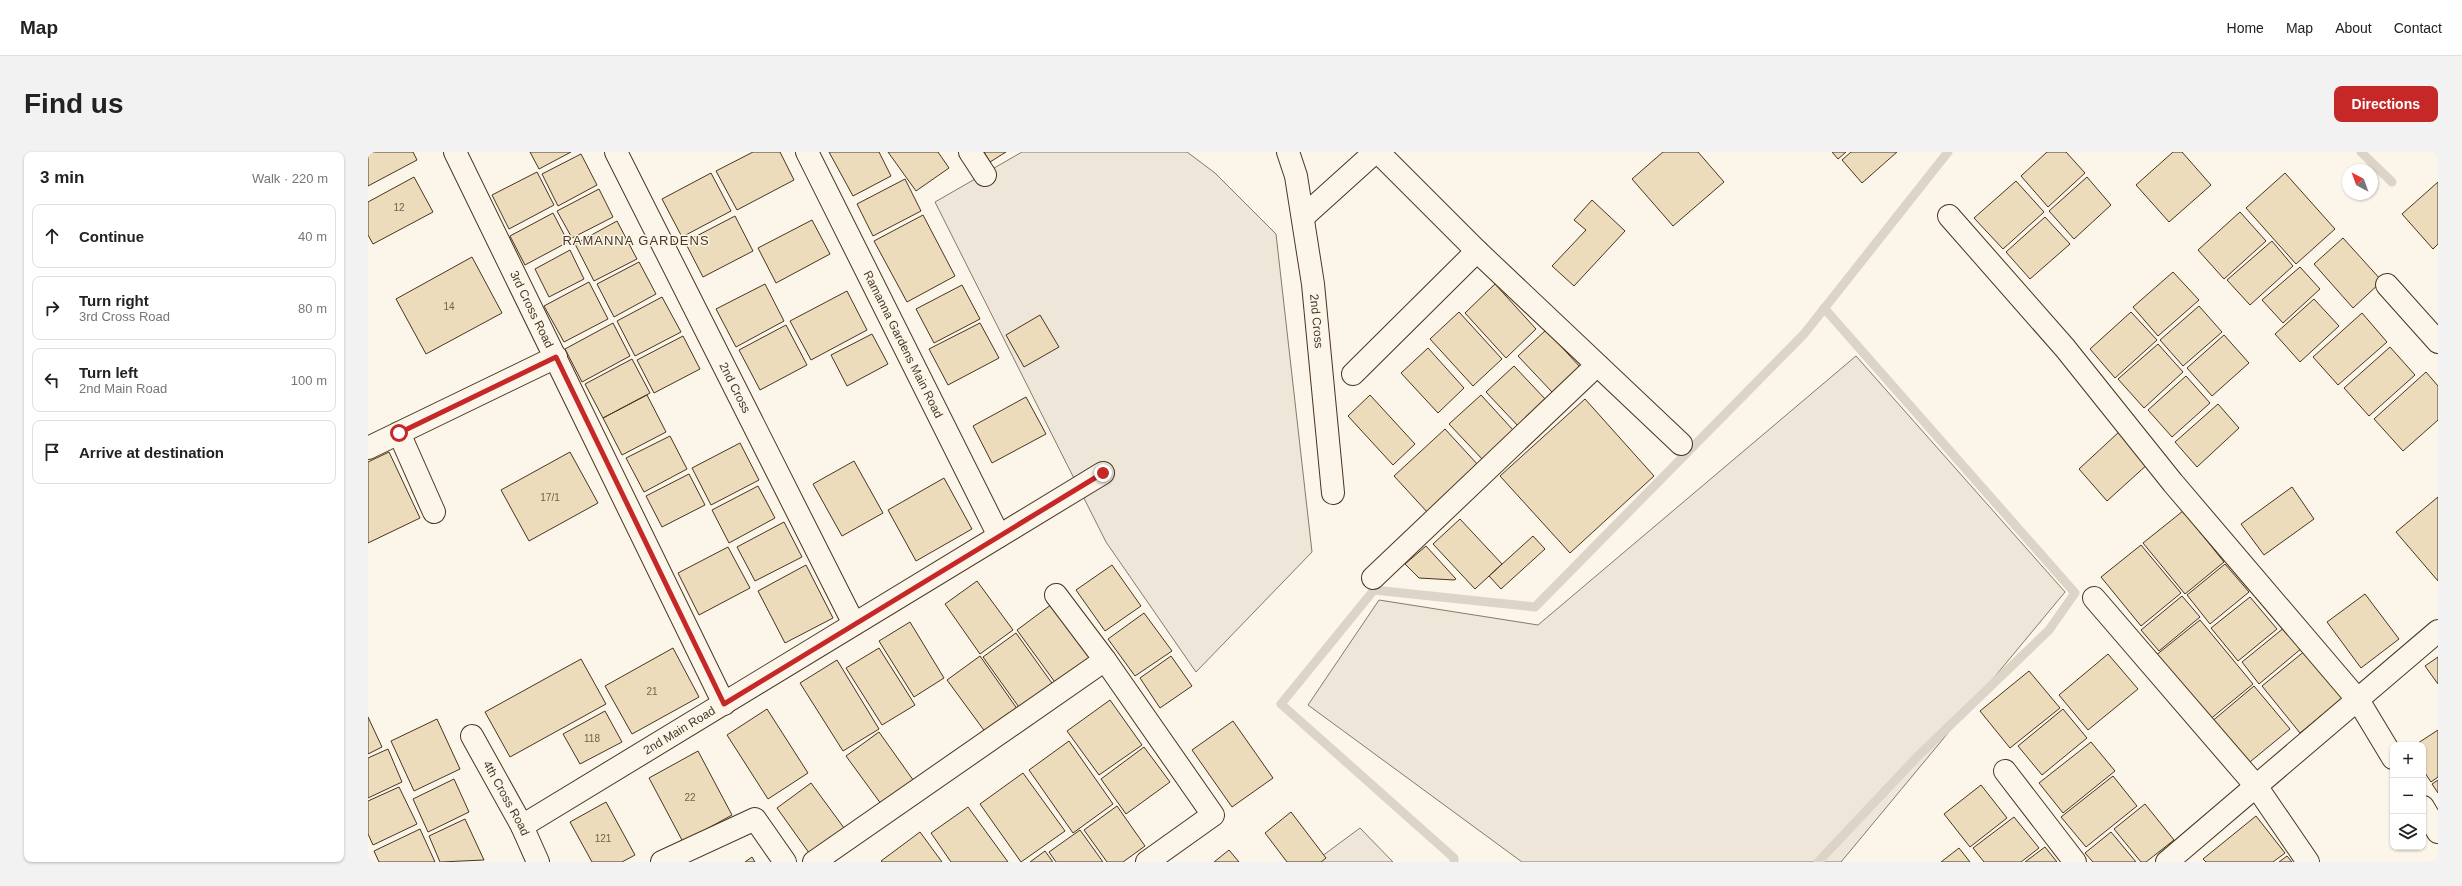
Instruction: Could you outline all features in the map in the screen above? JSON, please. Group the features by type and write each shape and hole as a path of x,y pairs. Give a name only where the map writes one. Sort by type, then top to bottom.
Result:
{"street":[{"name":"3rd Cross Road","path":"455,152 724,704"},
{"name":"2nd Cross","path":"616,152 854,624"},
{"name":"Ramanna Gardens Main Road","path":"807,152 999,536"},
{"path":"970,152 985,175"},
{"name":"2nd Cross","path":"1288,152 1296,176 1313,284 1333,493"},
{"path":"1302,217 1375,152"},
{"path":"1378,152 1477,251 1681,444"},
{"path":"1949,216 2065,348 2178,489 2358,700 2390,753"},
{"path":"1353,374 1477,251"},
{"path":"2387,285 2438,342"},
{"path":"368,448 556,357"},
{"path":"1373,578 1597,365"},
{"path":"399,433 434,512"},
{"name":"2nd Main Road","path":"522,826 1103,473"},
{"path":"1056,595 1105,660 1213,815 1147,862"},
{"path":"2094,598 2256,786 2308,862"},
{"path":"2167,862 2438,631"},
{"path":"814,862 1105,660"},
{"name":"4th Cross Road","path":"472,736 522,826 538,862"},
{"path":"2006,771 2075,862"},
{"path":"2426,813 2438,832"},
{"path":"662,862 755,819 785,862"}],"shaded area":[{"path":"1022,152 1187,152 1215,173 1276,234 1312,552 1196,672 1106,542 935,202"},
{"path":"1856,356 2065,592 1841,862 1522,862 1308,705 1379,600 1538,625"},
{"path":"1360,828 1393,862 1314,862"}],"building":[{"path":"368,152 413,152 417,160 368,186"},
{"path":"530,152 571,152 539,169"},
{"path":"753,152 780,152 794,180 737,210 716,171"},
{"path":"829,152 879,152 891,176 853,196"},
{"path":"888,152 938,152 949,168 916,191"},
{"path":"984,152 1006,152 990,162"},
{"path":"1663,152 1698,152 1724,182 1673,226 1632,179"},
{"path":"1832,152 1846,152 1838,159"},
{"path":"1851,152 1897,152 1862,183 1842,160"},
{"path":"2047,152 2066,152 2085,173 2048,207 2021,176"},
{"path":"2173,152 2182,152 2211,185 2169,222 2136,185"},
{"path":"581,154 597,185 558,206 542,174"},
{"path":"537,172 554,205 509,229 492,195"},
{"path":"711,173 731,211 682,237 662,199"},
{"path":"2285,173 2335,229 2296,264 2246,208"},
{"path":"414,177 433,212 373,244 368,235 368,202"},
{"path":"2087,177 2111,205 2074,239 2049,211"},
{"path":"905,179 921,211 873,236 857,204"},
{"path":"2016,181 2044,212 2003,249 1974,218"},
{"path":"2438,182 2438,244 2433,249 2402,214"},
{"path":"599,189 613,217 572,238 557,211"},
{"path":"1592,200 1625,231 1574,286 1552,266 1586,230 1574,220"},
{"path":"2240,212 2266,241 2224,279 2198,250"},
{"path":"553,213 568,242 525,265 510,236"},
{"path":"923,215 955,276 907,302 874,241"},
{"path":"735,216 753,251 703,277 685,242"},
{"path":"2045,217 2070,244 2030,279 2006,252"},
{"path":"812,220 830,254 776,283 758,248"},
{"path":"617,221 637,259 594,281 575,244"},
{"path":"2343,238 2382,281 2353,308 2314,264"},
{"path":"2272,241 2293,266 2250,305 2227,280"},
{"path":"570,250 584,279 549,297 535,269"},
{"path":"472,257 502,313 426,354 396,299"},
{"path":"639,262 656,294 614,317 597,284"},
{"path":"2300,267 2320,289 2283,323 2262,300"},
{"path":"2173,272 2199,300 2158,336 2133,307"},
{"path":"589,282 608,319 564,342 544,306"},
{"path":"765,284 784,321 736,347 716,309"},
{"path":"1495,284 1536,329 1506,358 1465,313"},
{"path":"962,285 980,319 934,343 916,309"},
{"path":"847,291 867,330 811,360 790,321"},
{"path":"662,297 681,332 635,356 617,321"},
{"path":"2314,299 2339,326 2300,362 2275,334"},
{"path":"2199,306 2222,332 2183,366 2160,340"},
{"path":"1459,312 1502,359 1473,386 1430,339"},
{"path":"2131,312 2157,340 2115,378 2090,349"},
{"path":"2362,313 2387,342 2338,385 2313,357"},
{"path":"1040,315 1059,347 1024,367 1006,335"},
{"path":"613,323 630,356 582,382 565,349"},
{"path":"980,323 999,358 948,385 929,349"},
{"path":"786,325 807,365 760,390 739,350"},
{"path":"1546,330 1580,367 1552,392 1518,356"},
{"path":"872,334 888,364 847,386 831,355"},
{"path":"2224,335 2249,363 2212,396 2187,368"},
{"path":"683,336 700,369 654,393 637,360"},
{"path":"2158,344 2183,372 2144,408 2118,379"},
{"path":"2390,347 2415,375 2369,416 2344,388"},
{"path":"1428,348 1464,388 1438,413 1401,373"},
{"path":"632,359 650,393 603,418 585,384"},
{"path":"1514,366 1547,401 1519,427 1486,392"},
{"path":"2426,372 2438,386 2438,420 2403,451 2374,419"},
{"path":"2186,376 2210,403 2172,437 2148,410"},
{"path":"647,395 666,432 622,455 603,418"},
{"path":"1370,395 1415,444 1393,465 1348,416"},
{"path":"1481,395 1514,431 1483,460 1449,424"},
{"path":"1026,397 1046,434 992,463 973,426"},
{"path":"1585,399 1654,476 1570,553 1500,476"},
{"path":"2218,404 2239,428 2197,467 2175,442"},
{"path":"1445,429 1479,466 1428,513 1394,476"},
{"path":"2120,431 2149,463 2107,501 2079,469"},
{"path":"670,436 687,469 644,492 626,458"},
{"path":"740,443 759,480 711,505 692,468"},
{"path":"389,452 420,518 368,543 368,462"},
{"path":"570,452 598,503 529,541 501,490"},
{"path":"854,461 883,513 842,536 813,484"},
{"path":"689,474 705,505 662,527 646,496"},
{"path":"944,478 972,529 916,561 888,510"},
{"path":"758,486 775,518 729,543 712,510"},
{"path":"2292,487 2314,519 2264,555 2241,524"},
{"path":"2438,497 2438,581 2396,532"},
{"path":"2183,511 2224,562 2185,594 2143,543"},
{"path":"1460,519 1502,564 1475,589 1433,544"},
{"path":"784,522 802,557 755,581 737,547"},
{"path":"1533,536 1545,549 1501,589 1489,576"},
{"path":"2141,545 2181,593 2141,626 2101,577"},
{"path":"1426,546 1456,579 1419,578 1405,564"},
{"path":"728,547 750,588 699,615 678,573"},
{"path":"2225,564 2249,592 2210,624 2187,595"},
{"path":"806,565 833,618 785,643 758,591"},
{"path":"1112,565 1141,606 1105,631 1076,590"},
{"path":"977,581 1013,630 980,654 945,604"},
{"path":"2365,594 2399,639 2361,668 2327,622"},
{"path":"2182,596 2200,617 2159,651 2141,630"},
{"path":"2250,597 2277,629 2238,661 2211,628"},
{"path":"1052,604 1093,659 1057,685 1017,630"},
{"path":"1144,613 1172,651 1135,676 1108,639"},
{"path":"2200,620 2253,684 2208,721 2155,656"},
{"path":"910,622 944,678 914,697 879,641"},
{"path":"2285,627 2302,648 2259,684 2242,662"},
{"path":"1016,633 1054,686 1021,710 983,657"},
{"path":"673,648 699,697 632,734 605,686"},
{"path":"879,648 915,705 882,725 846,668"},
{"path":"2306,650 2345,696 2300,733 2262,686"},
{"path":"2108,654 2138,689 2088,730 2059,695"},
{"path":"980,656 1018,710 986,733 947,680"},
{"path":"1171,656 1192,686 1160,708 1140,678"},
{"path":"2438,657 2438,684 2425,666"},
{"path":"581,659 606,704 510,757 485,712"},
{"path":"837,660 879,729 843,751 800,683"},
{"path":"2029,671 2060,708 2010,748 1980,711"},
{"path":"2254,686 2290,729 2245,766 2210,723"},
{"path":"1110,700 1142,745 1099,775 1067,731"},
{"path":"767,709 808,773 768,799 727,735"},
{"path":"2063,709 2087,738 2042,775 2018,746"},
{"path":"605,711 622,742 580,764 563,734"},
{"path":"368,717 382,747 368,754"},
{"path":"437,719 460,769 414,791 391,741"},
{"path":"1233,721 1273,778 1232,807 1192,750"},
{"path":"2438,730 2438,777 2431,782 2426,774 2426,742 2420,742"},
{"path":"879,732 916,784 884,808 846,756"},
{"path":"1069,741 1113,804 1073,833 1029,770"},
{"path":"2091,742 2115,771 2063,813 2039,783"},
{"path":"1144,747 1170,782 1126,814 1101,779"},
{"path":"388,749 402,782 368,798 368,758"},
{"path":"698,751 732,815 683,842 649,778"},
{"path":"1023,773 1065,831 1021,862 980,804"},
{"path":"2113,776 2137,806 2086,847 2061,817"},
{"path":"454,779 469,812 428,832 413,799"},
{"path":"2438,780 2438,793 2432,784"},
{"path":"811,783 847,832 812,857 777,808"},
{"path":"1981,785 2007,818 1970,847 1944,814"},
{"path":"399,787 417,824 373,845 368,834 368,801"},
{"path":"606,802 635,855 622,862 592,862 570,822"},
{"path":"2145,804 2174,840 2146,862 2141,862 2114,829"},
{"path":"1117,806 1145,846 1123,862 1107,862 1084,830"},
{"path":"968,807 1008,862 951,862 931,833"},
{"path":"1291,812 1326,858 1321,862 1287,862 1265,833"},
{"path":"2256,816 2285,853 2273,862 2206,862 2203,859"},
{"path":"2014,817 2039,848 2021,862 1984,862 1973,848"},
{"path":"465,819 484,860 440,862 429,836"},
{"path":"420,829 435,862 379,862 374,851"},
{"path":"1080,830 1103,862 1056,862 1049,852"},
{"path":"920,832 942,862 881,861"},
{"path":"2111,832 2136,862 2093,862 2085,853"},
{"path":"2045,847 2057,862 2025,862"},
{"path":"1959,848 1970,862 1941,862"},
{"path":"1229,850 1239,862 1214,862"},
{"path":"1045,851 1053,862 1030,862"},
{"path":"2287,856 2292,862 2279,862"},
{"path":"752,857 755,862 745,862"}],"waterway":[{"path":"1454,862 1454,858 1281,704 1374,590 1535,607 1804,334 1948,152"},
{"path":"2361,152 2392,182"},
{"path":"1818,862 1917,757 2049,630 2075,593 1824,308"}],"district":[{"name":"RAMANNA GARDENS","path":"636,240"}],"route":[{"path":"399,433 556,357 724,704 1103,473"}]}
